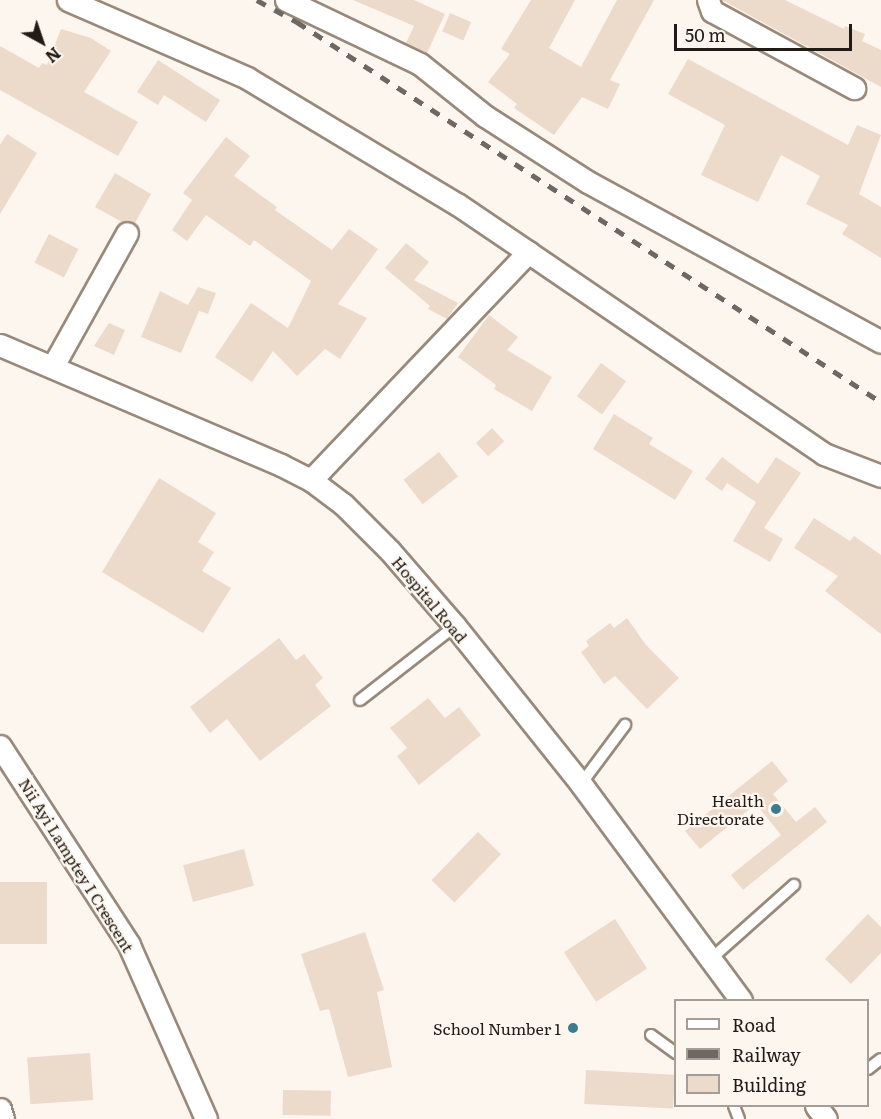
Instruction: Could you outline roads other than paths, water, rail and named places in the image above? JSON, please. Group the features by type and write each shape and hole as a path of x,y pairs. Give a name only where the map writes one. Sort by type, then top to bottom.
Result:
{"street":[{"path":"68,0 247,78 457,204 824,454 881,476"},
{"path":"286,0 420,64 485,116 588,182 881,342"},
{"path":"708,0 712,11 854,88"},
{"path":"53,366 127,232"},
{"path":"311,480 528,252"},
{"name":"Hospital Road","path":"0,345 53,366 311,480 390,551 455,626 581,784 740,999"},
{"name":"Nii Ayi Lamptey I Crescent","path":"0,746 129,945 206,1119"},
{"path":"0,1109 3,1119"}],"lane":[{"path":"360,700 455,626"},
{"path":"581,784 625,725"},
{"path":"712,958 794,885"},
{"path":"651,1035 674,1052"}],"railway":[{"path":"257,0 297,22 881,402"}],"place":[{"name":"Health Directorate","path":"776,809"},
{"name":"School Number 1","path":"573,1028"}]}
